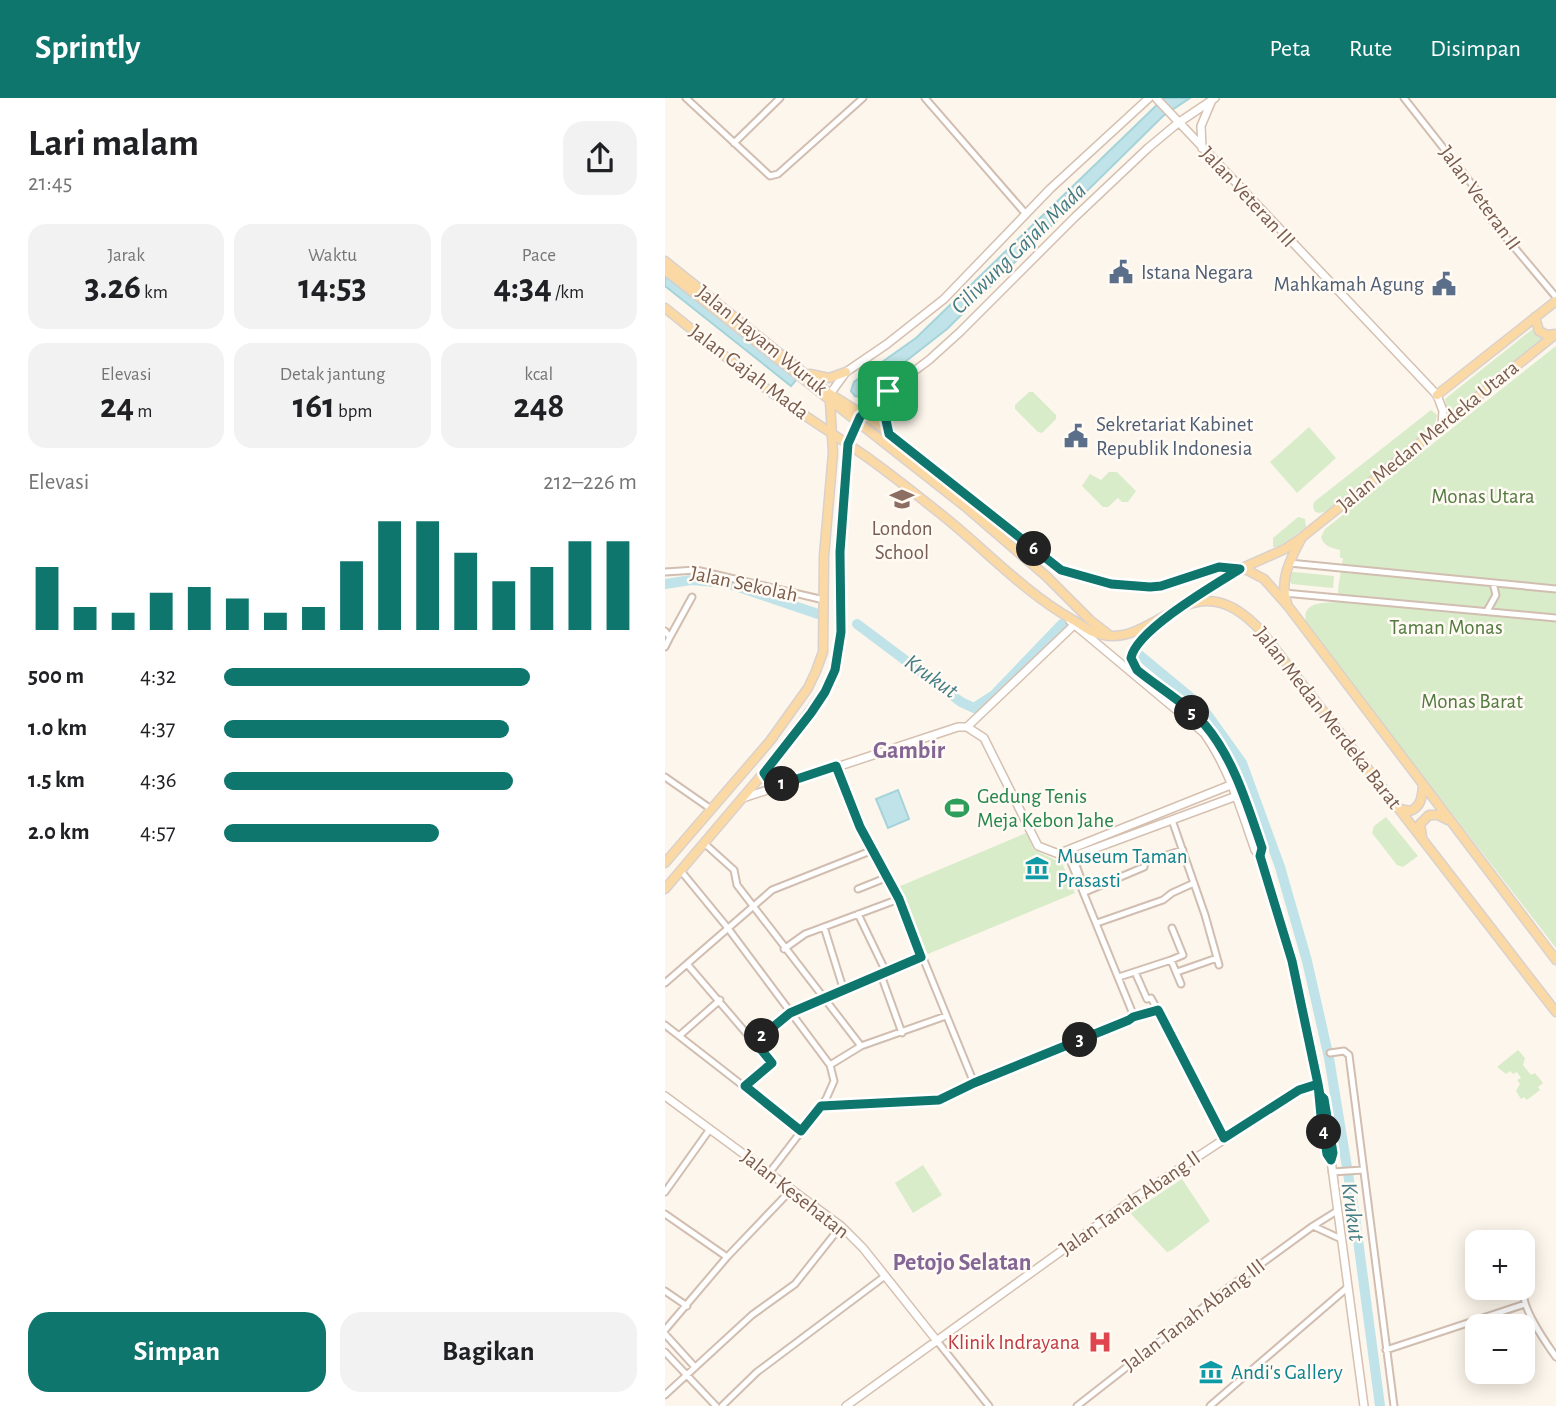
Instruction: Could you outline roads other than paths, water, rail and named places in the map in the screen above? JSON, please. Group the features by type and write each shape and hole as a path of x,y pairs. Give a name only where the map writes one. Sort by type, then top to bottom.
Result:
{"main road":[{"name":"Jalan Hayam Wuruk","path":"665,261 804,372 830,398"},
{"name":"Jalan Hayam Wuruk","path":"665,270 830,398 860,418"},
{"name":"Jalan Medan Merdeka Utara","path":"1437,395 1556,299"},
{"name":"Jalan Gajah Mada","path":"665,308 764,387 833,436"},
{"path":"1535,317 1539,331 1547,335 1556,334"},
{"name":"Jalan Medan Merdeka Utara","path":"1240,569 1285,549 1301,538 1556,334"},
{"path":"804,372 825,378 846,372"},
{"path":"888,391 884,411 889,434"},
{"path":"665,863 762,750 808,688 817,671 823,652 824,556 833,468 830,398"},
{"path":"860,418 889,434 1061,570 1111,584 1150,587 1219,567 1240,569"},
{"path":"665,889 764,773 811,713 831,681 839,651 841,628 840,552 848,444 860,418"},
{"path":"860,418 1046,576 1097,628 1113,637"},
{"path":"833,436 862,453 940,513 1056,610 1087,630 1113,637 1126,635 1189,602 1240,569"},
{"path":"849,457 852,453 862,453"},
{"path":"1288,606 1284,593 1285,576 1301,538"},
{"name":"Jalan Medan Merdeka Barat","path":"1240,569 1264,579 1288,606 1556,960"},
{"name":"Jalan Medan Merdeka Barat","path":"1189,602 1201,600 1217,603 1243,614 1253,622 1556,1012"},
{"path":"1397,807 1406,811 1417,807 1423,786"},
{"path":"1423,840 1419,828 1424,818 1433,814 1449,821"}],"street":[{"path":"687,98 770,176 778,174 863,98"},
{"path":"766,98 772,106"},
{"path":"734,142 780,98"},
{"path":"925,98 1025,213"},
{"path":"830,398 846,372 887,345 944,299 1025,213 1149,98"},
{"name":"Jalan Veteran II","path":"1404,98 1478,192 1488,216 1556,299"},
{"name":"Jalan Veteran III","path":"1157,99 1437,395"},
{"path":"860,418 888,391 960,332 1075,217 1178,123 1214,99"},
{"path":"1202,149 1201,126 1214,99"},
{"path":"1437,395 1443,411 1442,424"},
{"path":"1289,563 1556,589"},
{"name":"Jalan Sekolah","path":"665,572 696,570 824,603"},
{"path":"1487,611 1496,595 1493,583"},
{"path":"1284,593 1556,618"},
{"path":"665,647 692,597"},
{"path":"1178,608 1137,645 1132,653 1133,664 1205,725 1225,755 1234,784"},
{"path":"1056,610 1201,729 1239,795 1292,961 1318,1084 1327,1154 1335,1172 1341,1239 1364,1406"},
{"path":"967,727 1074,625"},
{"path":"665,631 670,637"},
{"path":"743,798 958,727 967,727 984,738 1038,846 1067,854 1239,795"},
{"path":"836,766 860,827 899,899 974,1083"},
{"path":"764,773 773,787"},
{"path":"665,777 712,810"},
{"path":"1067,854 1234,784"},
{"path":"1172,820 1219,965"},
{"path":"704,843 734,870 737,885 861,1046"},
{"path":"665,983 772,890 873,850"},
{"path":"1086,894 1144,867 1145,862 1183,850"},
{"path":"1067,854 1086,894 1133,1017"},
{"path":"681,871 727,927 830,1065 834,1081 821,1106 770,1172"},
{"path":"858,889 888,877"},
{"path":"1097,923 1163,900 1194,883"},
{"path":"785,949 805,934 899,899"},
{"path":"858,914 883,974 902,1033"},
{"path":"824,927 844,991"},
{"path":"1172,928 1190,968"},
{"path":"1119,977 1183,955"},
{"path":"755,1042 790,1013 921,957"},
{"path":"1177,972 1217,958"},
{"path":"1171,960 1181,984"},
{"path":"687,964 772,1063 745,1086"},
{"path":"1135,972 1147,999 1150,998 1158,1010 1224,1138"},
{"path":"679,1036 720,1000"},
{"path":"821,1106 939,1100 1133,1017 1158,1010"},
{"path":"830,1065 861,1046 946,1016"},
{"path":"665,1025 801,1131"},
{"path":"1330,1053 1344,1051 1349,1055 1359,1170 1394,1406"},
{"name":"Jalan Tanah Abang II","path":"846,1406 1061,1250 1224,1138 1299,1090 1318,1084"},
{"name":"Jalan Kesehatan","path":"665,1096 841,1226 885,1276 989,1406"},
{"path":"665,1192 709,1129"},
{"path":"1335,1172 1359,1170"},
{"path":"694,1366 665,1332 727,1257 792,1189"},
{"name":"Jalan Tanah Abang III","path":"1077,1406 1313,1226 1338,1211"},
{"path":"665,1214 727,1257"},
{"path":"665,1395 752,1315 794,1286 841,1226"},
{"path":"1313,1226 1341,1239"},
{"path":"722,1406 757,1373 885,1276"},
{"path":"1210,1406 1348,1287"},
{"path":"665,1290 687,1306"},
{"path":"1524,1300 1540,1333 1556,1357"},
{"path":"1386,1350 1525,1304"},
{"path":"665,1352 716,1406"}],"water":[{"name":"Ciliwung Gajah Mada","path":"1164,98 1190,98 1163,116 947,329 860,397 855,396 851,391 854,382 916,338"},
{"path":"665,276 797,379 791,386 665,286"},
{"path":"898,790 909,819 888,828 876,799"}],"waterway":[{"name":"Krukut","path":"665,584 691,580 727,583 818,614"},
{"name":"Krukut","path":"857,624 961,702 974,708 994,695 1062,624"},
{"name":"Krukut","path":"1137,653 1201,706 1242,763 1280,867 1307,961 1329,1058 1354,1210 1380,1406"}],"place":[{"name":"Istana Negara","path":"1121,272"},
{"name":"Mahkamah Agung","path":"1444,284"},
{"name":"Sekretariat Kabinet Republik Indonesia","path":"1076,436"},
{"name":"London School","path":"902,499"},
{"name":"Gedung Tenis Meja Kebon Jahe","path":"957,808"},
{"name":"Museum Taman Prasasti","path":"1037,868"},
{"name":"Klinik Indrayana","path":"1100,1342"},
{"name":"Andi's Gallery","path":"1211,1372"}],"district":[{"name":"Gambir","path":"909,751"},
{"name":"Petojo Selatan","path":"962,1263"}],"park label":[{"name":"Monas Utara","path":"1483,496"},
{"name":"Taman Monas","path":"1446,627"},
{"name":"Monas Barat","path":"1472,701"}]}
